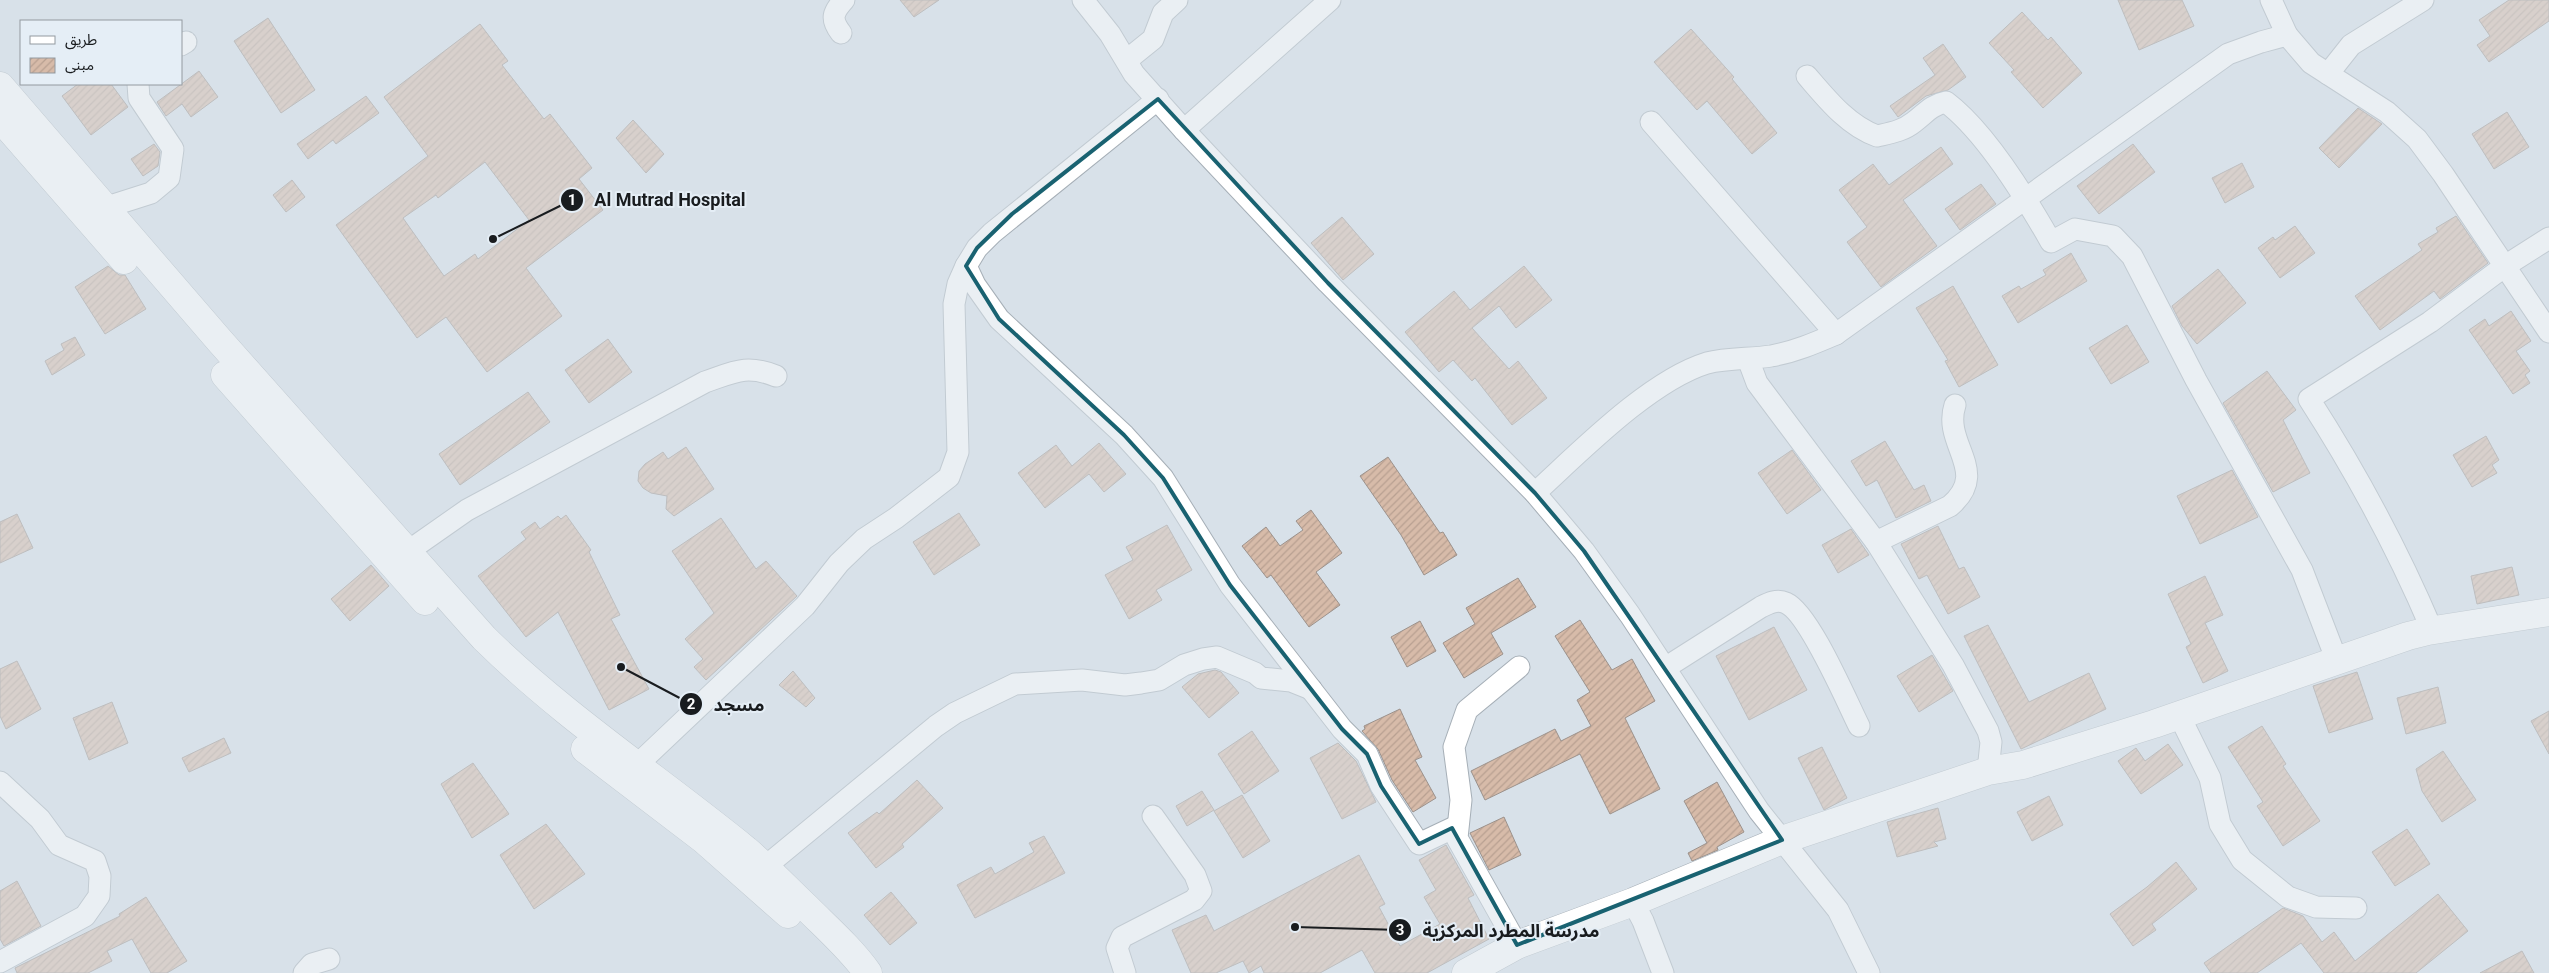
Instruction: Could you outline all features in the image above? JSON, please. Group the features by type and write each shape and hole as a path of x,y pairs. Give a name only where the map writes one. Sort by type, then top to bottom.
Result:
{"main road":[{"path":"0,86 104,208 260,401 330,496 488,668 546,717 703,839 790,916 843,973"},
{"path":"0,118 260,401 408,552 484,638 516,670 586,728 637,764 765,867 868,973"},
{"path":"1466,973 1517,945 1633,902 1782,840 1988,771 2023,765 2179,715 2408,636 2432,630 2549,612"}],"street":[{"path":"841,33 834,24 833,18 836,9 844,0"},
{"path":"1127,60 1153,39 1163,13 1177,0"},
{"path":"1184,130 1330,0"},
{"path":"2271,0 2288,35 2311,62 2387,112 2416,139 2443,174 2549,332"},
{"path":"2328,74 2352,45 2423,0"},
{"path":"1090,2 1134,74 1184,130 1328,284 1534,492 1584,551 1665,668 1759,811 1838,910 1869,973"},
{"path":"1534,492 1619,418 1666,383 1708,363 1748,359 1801,349 1836,334 2228,54 2260,42 2288,35"},
{"path":"1807,76 1830,102 1851,120 1877,136 1900,130 1914,122 1927,109 1946,102 1964,115 2026,198 2051,242 2075,229 2113,236 2132,256 2196,380 2302,570 2337,661"},
{"path":"104,208 151,193 169,178 173,150 139,98 138,85"},
{"path":"637,764 805,606 838,563 864,539 896,518 949,477 958,452 954,304 958,284 966,266 977,248 1012,214 1158,99"},
{"path":"1651,122 1836,334"},
{"path":"2432,630 2409,576 2333,437 2309,399 2430,322 2505,266 2549,238"},
{"path":"966,266 975,285 999,319 1124,435 1162,478 1230,585 1342,729 1367,754 1381,786 1419,844 1457,826"},
{"path":"1748,359 1752,373 1766,396 1876,542 1953,665 1988,731 1991,748 1988,771"},
{"path":"408,552 467,510 620,426 705,382 736,371 758,369 776,376"},
{"path":"1876,542 1950,506 1960,497 1967,486 1967,472 1953,423 1955,405"},
{"path":"1665,668 1761,607 1774,601 1785,602 1795,608 1810,629 1859,726"},
{"path":"765,867 936,726 955,713 1015,684 1082,680 1125,685 1141,683 1159,680 1184,665 1217,657 1255,673 1262,678 1291,681 1311,688"},
{"path":"1517,945 1457,838 1461,800 1454,747 1467,710 1519,667"},
{"path":"2179,715 2210,778 2220,824 2242,860 2288,897 2316,907 2356,908"},
{"path":"0,782 40,819 59,845 95,862 100,876 98,896 85,916 0,962"},
{"path":"1124,973 1117,948 1122,937 1194,900 1201,891 1195,876 1153,816"},
{"path":"1633,902 1643,921 1663,973"},
{"path":"304,973 312,964 329,958"}],"highlighted area":[{"path":"1158,99 1328,283 1535,493 1584,551 1782,840 1517,945 1452,828 1419,844 1381,786 1367,754 1342,729 1230,585 1163,478 1124,435 999,319 966,266 977,248 1012,214"}],"building":[{"path":"900,0 939,0 914,17"},
{"path":"2118,0 2182,0 2194,26 2139,50"},
{"path":"2509,0 2549,0 2549,21 2489,62 2477,45 2490,36 2479,20"},
{"path":"2022,12 2048,40 2051,37 2082,73 2043,108 2011,72 2014,70 1989,43"},
{"path":"268,18 315,90 281,113 234,41"},
{"path":"480,24 508,61 502,65 544,119 550,114 592,168 579,179 603,210 526,268 562,316 487,372 446,317 417,338 336,225 428,156 384,97","holes":["485,162 529,220 478,259 475,254 444,276 403,218 436,195 438,198"]},
{"path":"1691,29 1734,77 1732,79 1777,133 1752,154 1707,101 1697,110 1654,62"},
{"path":"1943,44 1966,77 1948,90 1926,96 1898,117 1890,106 1935,75 1923,58"},
{"path":"199,71 218,97 191,117 182,104 166,116 157,102"},
{"path":"77,85 112,85 128,107 91,135 62,96"},
{"path":"366,96 379,113 336,144 333,140 308,159 297,144"},
{"path":"2358,108 2382,124 2339,168 2319,148"},
{"path":"2507,112 2529,147 2494,169 2472,134"},
{"path":"633,120 664,154 646,173 616,138"},
{"path":"154,144 160,152 158,166 143,176 131,159"},
{"path":"2133,144 2155,172 2099,214 2077,186"},
{"path":"1941,147 1953,164 1903,200 1937,246 1881,287 1847,242 1867,227 1839,190 1873,164 1889,185"},
{"path":"2242,163 2254,187 2225,203 2212,178"},
{"path":"292,180 305,197 286,212 273,195"},
{"path":"1981,184 1996,204 1960,230 1945,209"},
{"path":"2456,216 2488,263 2440,299 2434,291 2380,330 2355,296 2422,250 2418,244 2438,232 2436,228"},
{"path":"1342,217 1374,254 1343,280 1311,243"},
{"path":"2295,226 2315,253 2280,278 2258,248 2273,237 2275,240"},
{"path":"2071,253 2087,281 2018,323 2002,296 2019,286 2021,289 2046,275 2043,270"},
{"path":"108,266 119,275 125,275 146,309 105,334 75,287"},
{"path":"1524,266 1552,300 1516,328 1499,306 1472,328 1509,369 1518,361 1547,398 1512,425 1475,378 1472,381 1453,360 1439,372 1405,332 1454,291 1470,310"},
{"path":"2218,269 2246,303 2197,344 2182,326 2172,306"},
{"path":"1953,286 1998,365 1959,387 1945,361 1948,360 1916,308"},
{"path":"2511,311 2531,341 2516,351 2530,371 2525,375 2530,383 2513,394 2469,330 2485,319 2489,326"},
{"path":"2127,325 2149,362 2111,384 2089,348"},
{"path":"75,337 85,355 52,375 45,361 64,350 61,344"},
{"path":"608,339 632,372 589,403 565,370"},
{"path":"2267,371 2296,410 2283,420 2310,473 2273,492 2223,403"},
{"path":"528,392 550,422 460,485 439,454"},
{"path":"2486,436 2499,460 2492,465 2497,473 2472,487 2453,455"},
{"path":"1885,441 1914,490 1924,485 1931,501 1896,518 1877,480 1866,486 1851,461"},
{"path":"1099,443 1126,474 1104,492 1089,474 1045,508 1018,473 1056,445 1072,466"},
{"path":"686,447 714,489 674,516 666,509 667,496 651,493 643,488 638,481 639,471 645,464 663,452 668,459"},
{"path":"1792,450 1821,490 1787,514 1758,473"},
{"path":"1388,457 1440,533 1443,532 1457,555 1424,575 1401,535 1360,476"},
{"path":"2232,470 2258,517 2200,544 2177,496"},
{"path":"1311,510 1342,553 1316,572 1340,605 1309,627 1271,575 1267,578 1242,546 1266,527 1280,546 1303,530 1296,521"},
{"path":"959,513 980,545 934,575 913,542"},
{"path":"17,514 33,548 0,563 0,522"},
{"path":"566,515 591,550 589,552 620,615 611,619 649,689 609,710 558,612 526,637 478,576 526,539 521,532 535,522 540,529 558,516 561,519"},
{"path":"721,518 756,569 766,561 797,596 706,680 694,667 703,659 685,639 714,613 672,551"},
{"path":"1167,525 1192,570 1156,590 1162,600 1129,619 1105,575 1133,560 1126,547"},
{"path":"1938,526 1959,569 1964,567 1980,597 1948,614 1927,575 1919,579 1901,544"},
{"path":"1851,529 1869,555 1838,573 1822,545"},
{"path":"371,565 389,586 350,621 331,599"},
{"path":"2512,567 2519,595 2477,604 2471,576"},
{"path":"2205,576 2223,615 2205,623 2228,671 2203,683 2186,647 2191,644 2168,594"},
{"path":"1518,578 1536,607 1491,633 1503,654 1464,678 1443,643 1475,624 1466,608"},
{"path":"1580,620 1612,670 1632,659 1655,701 1625,718 1660,789 1610,814 1580,754 1485,800 1471,771 1555,729 1561,741 1591,726 1577,700 1590,692 1555,636"},
{"path":"1420,621 1436,651 1407,667 1391,637"},
{"path":"1988,625 2029,702 2089,673 2106,709 2021,749 1964,636"},
{"path":"1774,627 1807,690 1749,720 1716,656"},
{"path":"1932,655 1953,691 1919,712 1897,676"},
{"path":"17,661 41,709 6,729 0,716 0,669"},
{"path":"1215,670 1221,672 1239,693 1209,718 1182,687 1198,674"},
{"path":"793,671 815,698 806,707 779,685"},
{"path":"2357,672 2373,719 2329,733 2313,686"},
{"path":"2438,687 2446,723 2406,734 2397,698"},
{"path":"112,702 128,743 89,760 73,718"},
{"path":"1400,709 1422,757 1415,760 1436,798 1413,812 1392,780 1378,749 1362,731 1365,729 1364,726"},
{"path":"2549,711 2549,754 2531,721"},
{"path":"2262,726 2286,764 2283,766 2320,821 2283,846 2257,806 2263,802 2228,747"},
{"path":"1252,731 1279,771 1244,794 1218,754"},
{"path":"224,738 231,753 189,772 182,758"},
{"path":"1338,743 1356,761 1376,802 1342,819 1310,758"},
{"path":"2168,744 2183,765 2141,794 2118,761 2136,748 2145,761"},
{"path":"1822,747 1847,798 1824,810 1798,758"},
{"path":"2443,751 2476,800 2442,822 2422,791 2416,769"},
{"path":"473,763 509,814 472,838 441,784"},
{"path":"917,780 943,808 902,844 904,847 876,868 848,833 877,812 879,814"},
{"path":"1717,782 1744,832 1717,847 1718,850 1692,861 1688,853 1707,843 1684,801"},
{"path":"1202,791 1214,810 1187,826 1176,806"},
{"path":"1242,795 1270,841 1243,858 1214,811"},
{"path":"2049,796 2063,825 2032,841 2017,812"},
{"path":"1938,808 1946,839 1934,842 1938,846 1897,857 1887,822"},
{"path":"1504,817 1521,855 1489,870 1470,833"},
{"path":"546,824 585,874 534,909 500,855"},
{"path":"2407,829 2430,864 2395,886 2372,852"},
{"path":"1044,836 1065,873 975,918 957,885 991,867 995,874 1034,852 1029,843"},
{"path":"1446,845 1474,895 1468,898 1489,939 1427,973 1375,973 1362,950 1320,973 1264,973 1261,966 1249,973 1243,961 1216,973 1191,973 1172,930 1206,915 1214,931 1359,855 1385,904 1379,907 1400,946 1440,924 1424,897 1436,890 1419,860"},
{"path":"2176,862 2197,889 2152,924 2156,930 2133,946 2110,914 2147,887"},
{"path":"17,881 41,926 4,946 0,939 0,891"},
{"path":"891,892 917,923 890,945 864,915"},
{"path":"2438,894 2468,931 2416,973 2324,973 2301,943 2257,973 2211,973 2204,963 2283,908 2303,916 2322,942 2334,932 2355,961"},
{"path":"146,897 187,961 167,973 151,973 132,939 107,951 112,961 88,973 17,973 15,968 120,916 119,914"},
{"path":"2522,951 2534,973 2480,973"}],"place":[{"name":"Al Mutrad Hospital","path":"493,239"},
{"name":"مسجد","path":"621,667"},
{"name":"مدرسة المطرد المركزية","path":"1295,927"}]}
